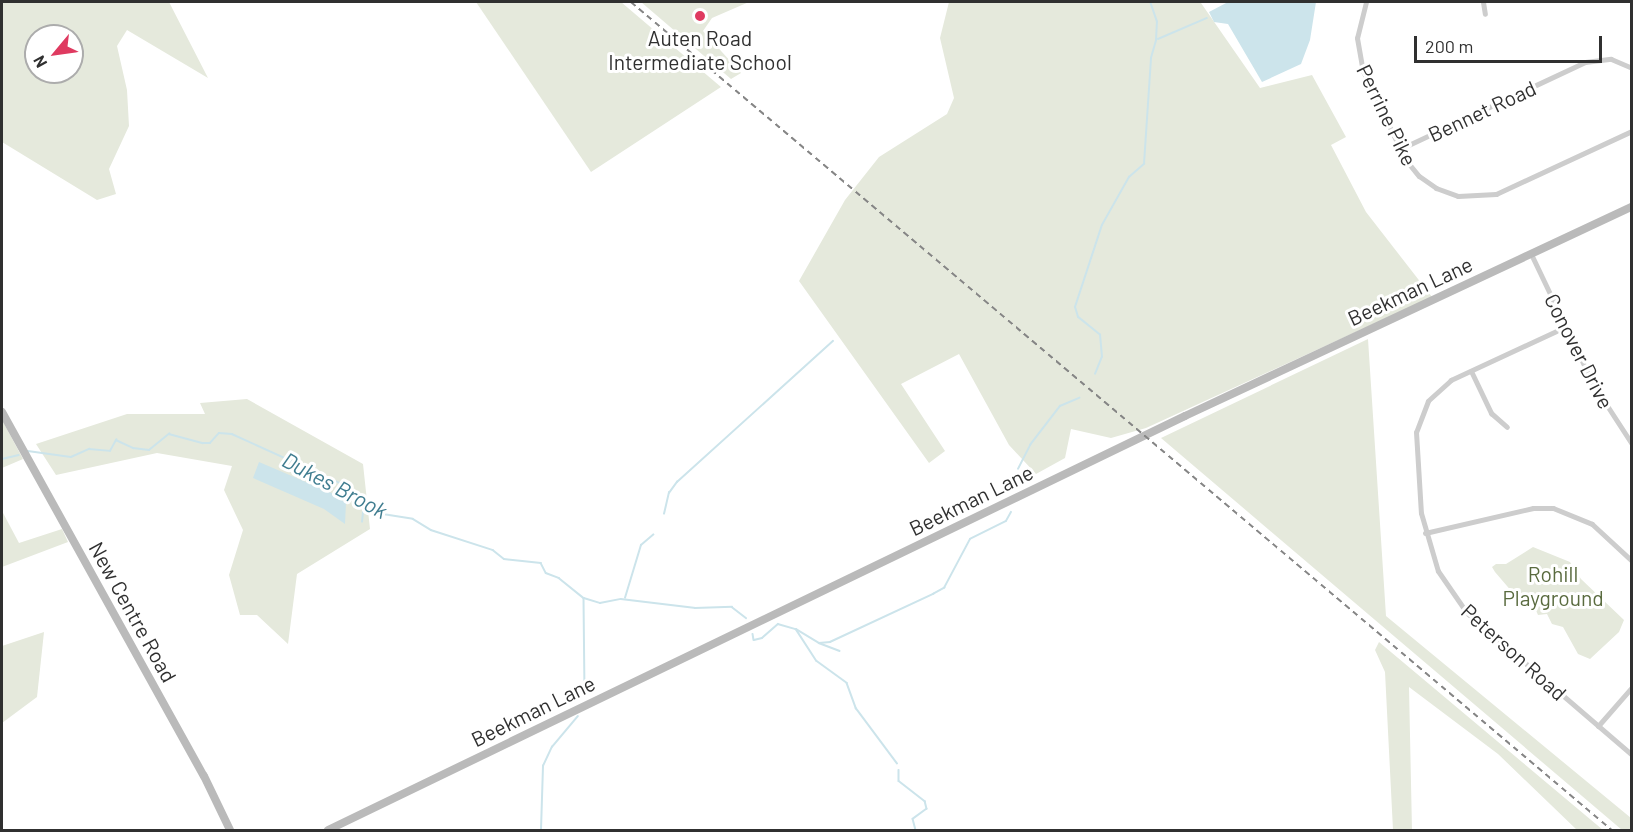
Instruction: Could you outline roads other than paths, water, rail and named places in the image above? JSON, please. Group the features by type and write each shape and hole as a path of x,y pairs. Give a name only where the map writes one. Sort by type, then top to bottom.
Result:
{"street":[{"name":"Perrine Pike","path":"1366,2 1358,32 1359,60 1400,149 1426,182 1447,193 1475,197 1506,191 1632,131"},
{"path":"1483,2 1485,14"},
{"name":"Bennet Road","path":"1400,149 1585,62 1611,59 1632,68"},
{"name":"Beekman Lane","path":"328,831 1185,416 1632,207"},
{"name":"Conover Drive","path":"1531,254 1593,384 1632,444"},
{"name":"Peterson Road","path":"1565,327 1470,371 1435,392 1418,422 1417,443 1425,532 1438,571 1467,613 1632,755"},
{"path":"1470,371 1491,414 1507,427"},
{"name":"New Centre Road","path":"2,412 204,776 230,831"},
{"path":"1425,532 1533,508 1553,508 1592,524 1632,561"},
{"path":"1598,726 1632,687"}],"water":[{"path":"1228,2 1316,2 1310,40 1301,64 1262,82 1228,24 1214,22 1209,12"},
{"path":"259,462 334,494 346,503 345,524 324,509 253,478"}],"waterway":[{"path":"1095,374 1102,357 1100,335 1078,317 1075,307 1102,225 1129,177 1144,164 1151,58 1156,40 1157,22 1150,2"},
{"path":"1158,39 1207,18"},
{"path":"664,514 669,493 677,482 833,341"},
{"path":"1018,469 1030,445 1060,406 1079,398"},
{"name":"Dukes Brook","path":"28,451 71,457 89,449 110,451 116,440 133,448 149,450 169,434 203,443 210,443 219,433 232,434 340,483 359,502 376,504 383,514 413,519 431,530 493,550 504,559 541,563 546,573 559,578 584,598 600,603 621,599 695,608 732,607 746,618"},
{"name":"Dukes Brook","path":"2,459 19,455"},
{"path":"362,522 364,503"},
{"path":"796,629 819,643 830,642 933,594 944,588 970,539 1006,521 1011,512"},
{"path":"625,598 641,545 653,535"},
{"path":"584,598 585,696"},
{"name":"Dukes Brook","path":"753,634 754,640 762,638 778,624 796,629 817,661 847,683 856,708 897,763"},
{"path":"819,643 840,651"},
{"path":"541,830 543,766 552,747 578,716"},
{"name":"Dukes Brook","path":"899,770 899,781 925,801 927,809 913,819 916,830"}],"railway":[{"path":"631,2 1612,830"}],"place":[{"name":"Auten Road Intermediate School","path":"700,16"}],"park label":[{"name":"Rohill Playground","path":"1553,586"}]}
